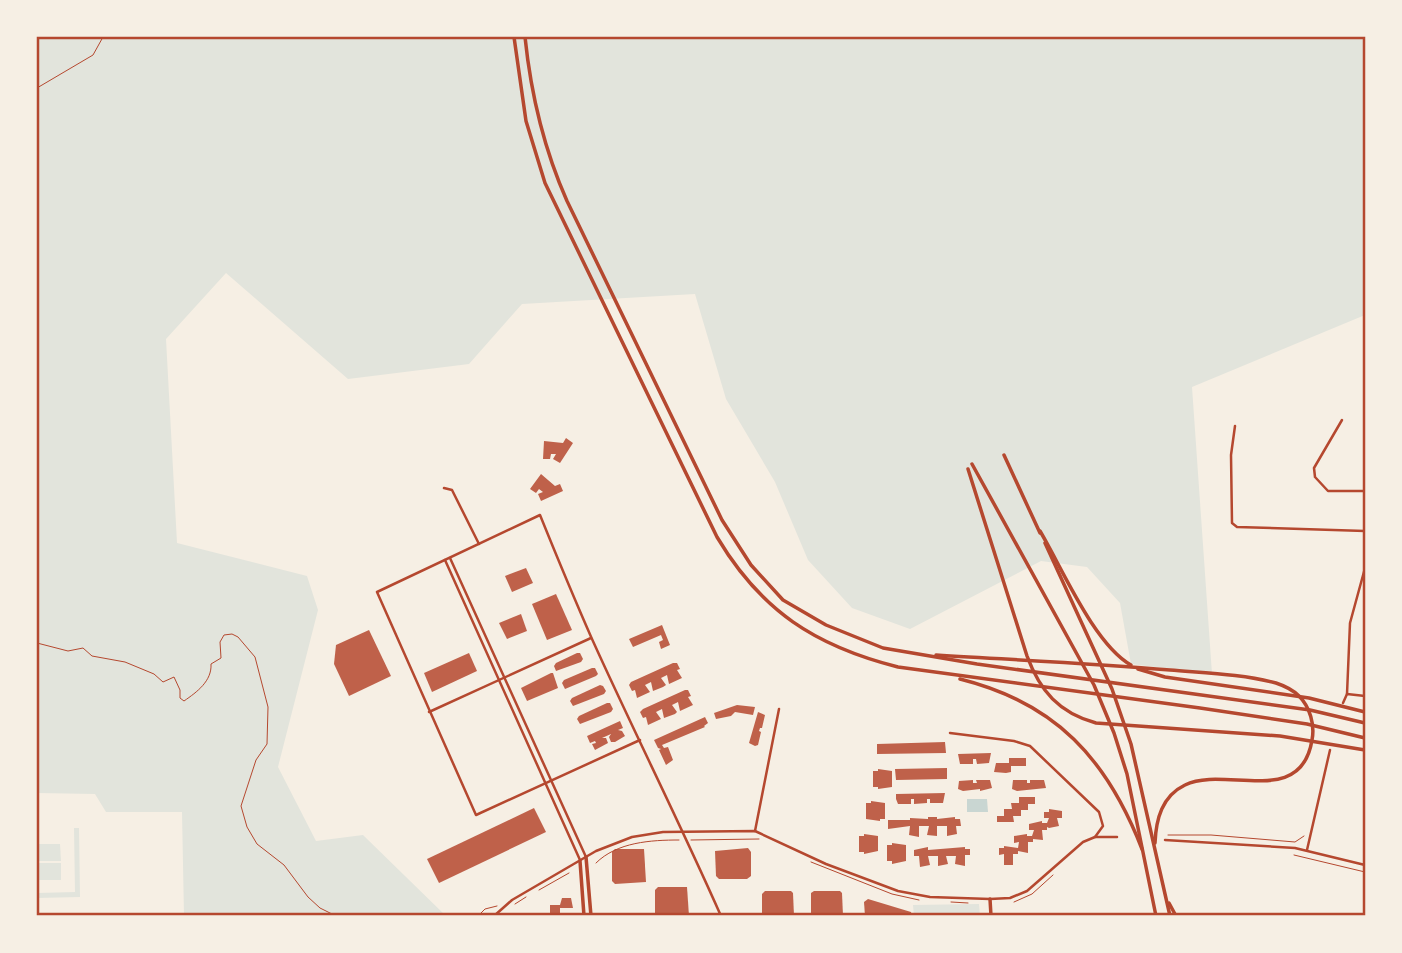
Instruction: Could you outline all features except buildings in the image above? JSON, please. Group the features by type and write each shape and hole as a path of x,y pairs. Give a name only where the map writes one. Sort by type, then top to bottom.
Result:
{"main road":[{"path":"514,37 526,121 545,183 702,510 728,556 770,604 815,638 862,658 941,674 1307,724 1365,738"},
{"path":"525,37 537,120 557,179 708,493 737,544 767,584 802,612 852,637 883,648 1054,675 1310,710 1365,723"},
{"path":"1004,455 1112,689 1131,744 1170,916"},
{"path":"972,464 1099,697 1124,762 1156,916"},
{"path":"968,469 1034,674 1046,694 1069,713 1082,719 1109,724 1262,734 1322,741 1365,750"},
{"path":"1040,531 1079,602 1104,640 1125,662 1152,674 1309,698 1365,712"},
{"path":"916,654 1185,671 1262,680 1286,687 1301,698 1308,708 1313,732 1309,753 1295,771 1276,780 1195,781 1175,791 1163,804 1157,820 1154,843"},
{"path":"941,674 1006,694 1066,731 1088,753 1113,786 1142,849"},
{"path":"586,857 591,916"},
{"path":"580,861 584,916"},
{"path":"1166,897 1176,916"},
{"path":"990,899 991,916"}],"street":[{"path":"1342,420 1314,468 1315,477 1328,491 1365,491"},
{"path":"1235,426 1231,455 1232,523 1237,527 1365,531"},
{"path":"444,488 452,490 479,544"},
{"path":"640,740 476,815 377,592 540,515 592,638 640,740 721,916"},
{"path":"450,558 586,857"},
{"path":"445,560 580,861"},
{"path":"1343,703 1347,694 1350,623 1365,568"},
{"path":"429,712 592,638"},
{"path":"1347,694 1365,696"},
{"path":"755,831 779,709"},
{"path":"950,733 1018,742 1033,749 1099,812 1102,826 1095,837"},
{"path":"1307,850 1330,750"},
{"path":"494,916 512,900 596,851 632,837 681,831 755,831 826,864 898,891 930,897 990,899 1010,898 1027,891 1077,845 1095,837 1117,837"},
{"path":"1165,838 1307,850 1365,865"}],"path":[{"path":"37,88 93,55 103,37"},
{"path":"37,643 68,651 83,648 92,656 125,662 154,674 163,682 174,677 180,690 180,698 184,702 204,685 212,673 211,664 221,658 220,642 224,635 232,634 238,637 258,663 268,707 267,744 257,760 240,806 247,827 257,845 284,865 308,897 335,916"},
{"path":"1165,838 1211,835 1296,842 1306,834"},
{"path":"596,863 610,853 638,842 680,839"},
{"path":"693,839 764,840"},
{"path":"1293,855 1365,872"},
{"path":"806,860 892,894"},
{"path":"535,892 569,873"},
{"path":"515,904 525,898"},
{"path":"478,916 485,909 501,905"},
{"path":"414,916 425,916"}],"shaded area":[{"path":"37,37 1365,37 1365,315 1192,387 1212,674 1131,664 1120,603 1087,567 1041,561 910,629 852,608 808,560 775,482 726,399 695,294 522,304 469,364 348,379 226,273 166,339 177,543 307,576 318,610 278,767 316,841 363,835 446,916 184,916 182,812 106,812 95,794 37,793"},
{"path":"967,799 987,799 988,812 967,812"},
{"path":"74,828 79,828 80,897 37,898 37,893 75,892"},
{"path":"37,844 60,844 61,861 37,861"},
{"path":"37,863 61,863 61,880 37,880"},
{"path":"979,904 980,916 914,916 913,905"}]}
